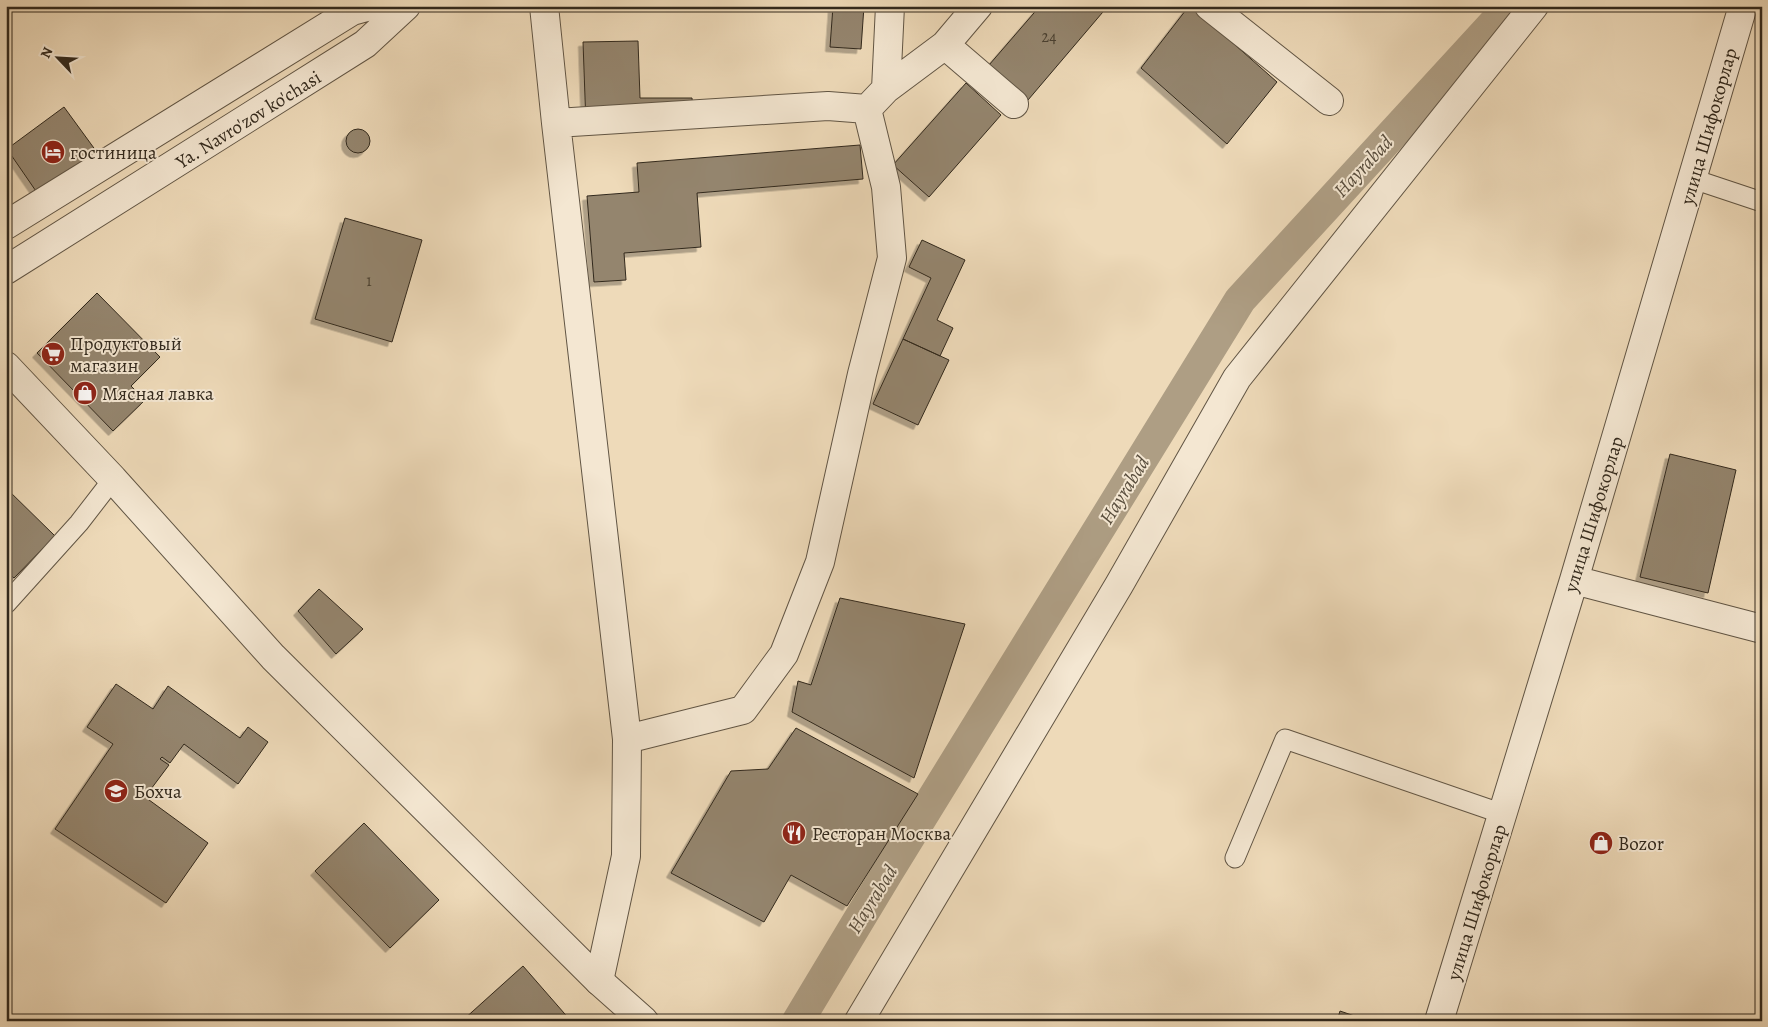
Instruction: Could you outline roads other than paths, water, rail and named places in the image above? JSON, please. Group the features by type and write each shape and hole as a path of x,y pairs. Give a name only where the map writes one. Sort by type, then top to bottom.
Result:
{"street":[{"name":"Ya. Navro'zov ko'chasi","path":"6,225 352,11 370,6"},
{"name":"Ya. Navro'zov ko'chasi","path":"6,270 365,44 406,6"},
{"path":"544,6 627,739 626,856 599,981"},
{"path":"886,88 890,6"},
{"path":"867,109 886,88 945,45 978,6"},
{"path":"1209,6 1329,101"},
{"path":"859,1021 1119,585 1237,378 1534,6"},
{"name":"улица Шифокорлар","path":"1439,1021 1574,580 1743,6"},
{"path":"945,45 1014,104"},
{"path":"556,123 828,106 867,109"},
{"path":"627,739 743,710 784,654 820,562 862,374 892,258 886,188 867,109"},
{"path":"6,366 113,479 273,657 599,981 644,1021"},
{"path":"1574,580 1762,628"}],"lane":[{"path":"1693,179 1762,202"},
{"path":"6,604 79,523 113,479"},
{"path":"1235,858 1285,739 1503,814"}],"waterway":[{"name":"Hayrabad","path":"798,1021 1240,300 1510,6"}],"place":[{"name":"гостиница","path":"53,152"},
{"name":"Продуктовый магазин","path":"53,354"},
{"name":"Мясная лавка","path":"85,393"},
{"name":"Бохча","path":"116,791"},
{"name":"Ресторан Москва","path":"794,833"},
{"name":"Bozor","path":"1601,843"}]}
